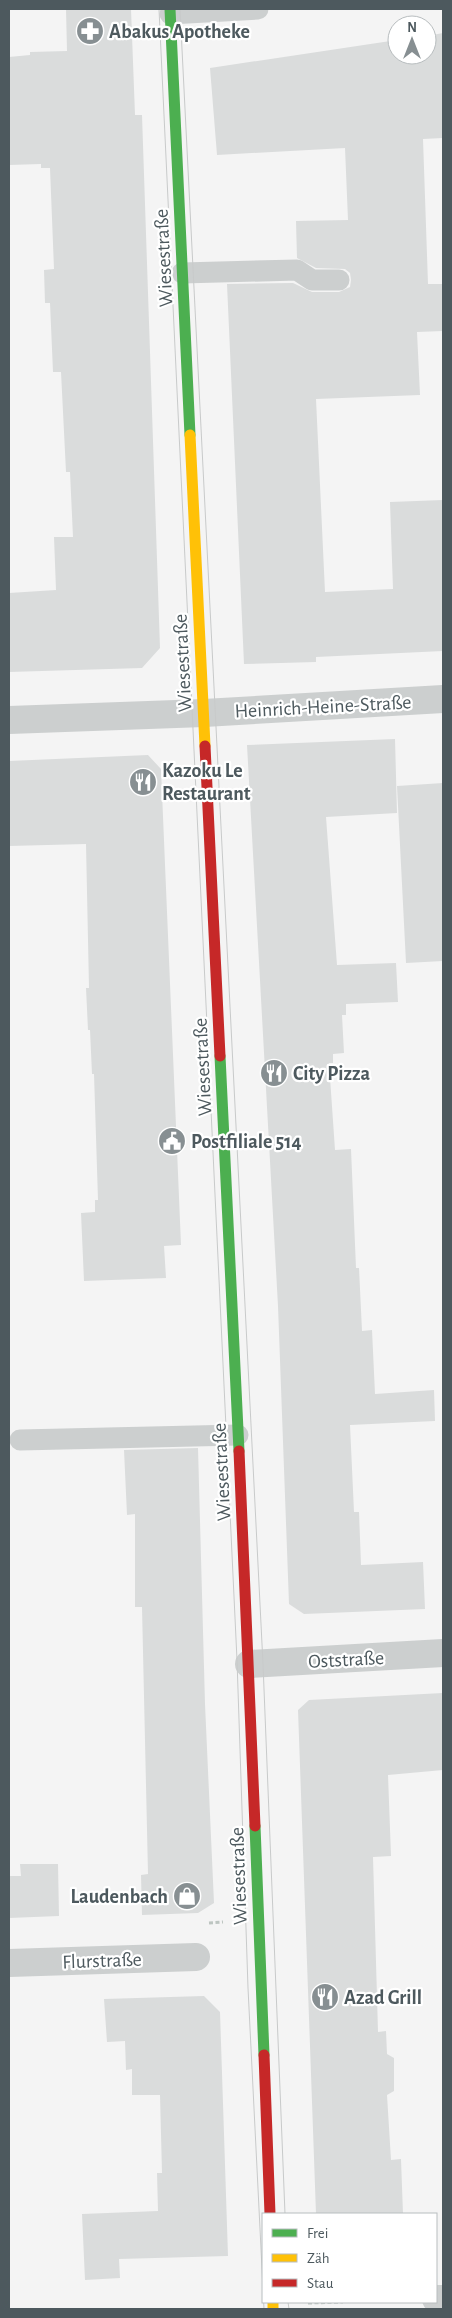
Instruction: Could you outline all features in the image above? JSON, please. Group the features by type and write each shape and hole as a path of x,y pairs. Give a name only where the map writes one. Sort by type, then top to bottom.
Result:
{"street":[{"name":"Wiesestraße","path":"170,11 249,1664 270,2213"},
{"name":"Heinrich-Heine-Straße","path":"9,720 204,713 443,699"},
{"name":"Oststraße","path":"249,1664 443,1653"},
{"name":"Flurstraße","path":"9,1963 196,1957"}],"lane":[{"path":"170,11 258,9"},
{"path":"182,273 297,270 312,280 339,280"},
{"path":"20,1440 238,1435"}],"building":[{"path":"66,9 131,9 135,115 142,115 160,648 142,668 9,672 9,593 56,590 54,537 73,537 70,472 66,472 61,372 53,372 50,303 45,303 44,270 54,269 50,168 41,168 41,164 9,165 9,57 30,55 30,52 67,51"},
{"path":"443,33 443,138 423,139 428,284 443,284 443,331 417,332 420,395 316,399 325,592 393,589 390,502 443,500 443,651 316,657 316,662 244,664 227,284 293,283 312,292 339,292 350,287 350,273 345,269 316,268 297,258 296,221 348,220 345,148 217,155 210,68 387,41 387,65 437,65 437,34"},
{"path":"395,739 397,813 326,817 337,965 396,963 398,1002 346,1004 346,1015 342,1015 344,1053 333,1054 333,1063 329,1063 335,1150 351,1149 356,1268 359,1268 362,1331 372,1330 375,1394 434,1390 435,1421 350,1425 354,1512 359,1512 361,1565 423,1562 425,1609 304,1614 289,1604 278,1306 247,745"},
{"path":"148,755 161,769 181,1245 164,1246 166,1278 84,1281 81,1213 95,1212 95,1200 98,1200 94,1074 92,1074 86,988 89,988 86,844 9,846 9,761"},
{"path":"443,783 443,961 406,963 397,786"},
{"path":"198,1448 205,1704 214,1903 198,1913 142,1915 141,1875 148,1874 142,1607 135,1607 135,1514 127,1515 124,1450"},
{"path":"443,1693 443,1770 388,1775 391,1856 373,1857 378,2032 386,2031 387,2054 394,2058 394,2091 387,2095 391,2160 401,2159 403,2213 316,2213 298,1710 309,1700"},
{"path":"20,1864 58,1864 59,1916 9,1918 9,1876 21,1876"},
{"path":"204,1996 220,2012 228,2256 119,2259 120,2278 85,2280 82,2214 158,2211 157,2173 162,2173 160,2095 132,2095 132,2069 126,2070 125,2041 107,2042 104,1999"}],"tram line":[{"path":"159,9 237,1660 248,1988 262,2269"},
{"path":"180,9 263,1664 285,2213"},
{"path":"264,2303 264,2309"},
{"path":"288,2303 289,2309"}],"traffic: fast":[{"path":"170,9 190,435"},
{"path":"220,1056 239,1451"},
{"path":"255,1826 264,2055"}],"traffic: slow":[{"path":"190,435 205,746"},
{"path":"273,2303 273,2309"}],"traffic: jam":[{"path":"205,746 220,1056"},
{"path":"239,1451 255,1826"},
{"path":"264,2055 270,2213"}],"place":[{"name":"Abakus Apotheke","path":"90,31"},
{"name":"Kazoku Le Restaurant","path":"143,782"},
{"name":"City Pizza","path":"274,1073"},
{"name":"Postfiliale 514","path":"172,1141"},
{"name":"Laudenbach","path":"187,1896"},
{"name":"Azad Grill","path":"325,1997"}]}
